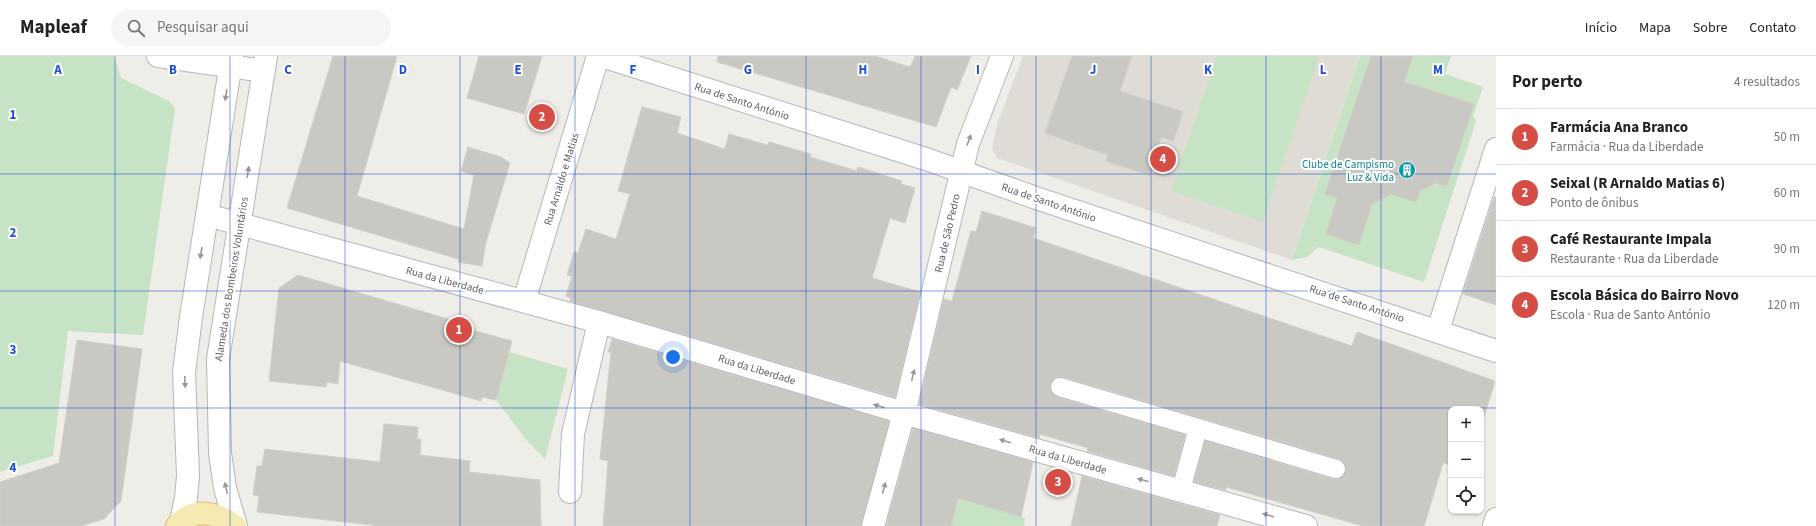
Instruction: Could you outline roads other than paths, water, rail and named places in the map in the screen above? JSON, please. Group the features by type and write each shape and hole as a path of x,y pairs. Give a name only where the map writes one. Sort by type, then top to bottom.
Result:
{"main road":[{"path":"179,524 195,514 210,513 224,517 236,526"}],"street":[{"path":"158,56 265,63"},
{"name":"Rua Arnaldo e Matias","path":"524,301 598,56"},
{"name":"Rua de Santo António","path":"602,56 961,171 1039,199 1438,330 1496,351"},
{"name":"Rua de São Pedro","path":"873,526 904,413 968,144 1002,56"},
{"path":"179,524 186,498 188,476 184,372 231,61"},
{"name":"Alameda dos Bombeiros Voluntários","path":"236,526 225,488 220,453 218,359 265,63"},
{"path":"1438,330 1496,149"},
{"name":"Rua da Liberdade","path":"207,215 599,322 904,413 1306,526"},
{"path":"570,492 573,434 599,322"},
{"path":"1494,526 1496,519"}],"lane":[{"path":"1060,387 1336,469"},
{"path":"1181,490 1198,428"}],"place":[{"name":"Seixal (R Arnaldo Matias 6)","path":"542,117"},
{"name":"Escola Básica do Bairro Novo","path":"1163,159"},
{"name":"Clube de Campismo Luz & Vida","path":"1407,170"},
{"name":"Farmácia Ana Branco","path":"459,330"},
{"name":"Café Restaurante Impala","path":"1058,482"}]}
